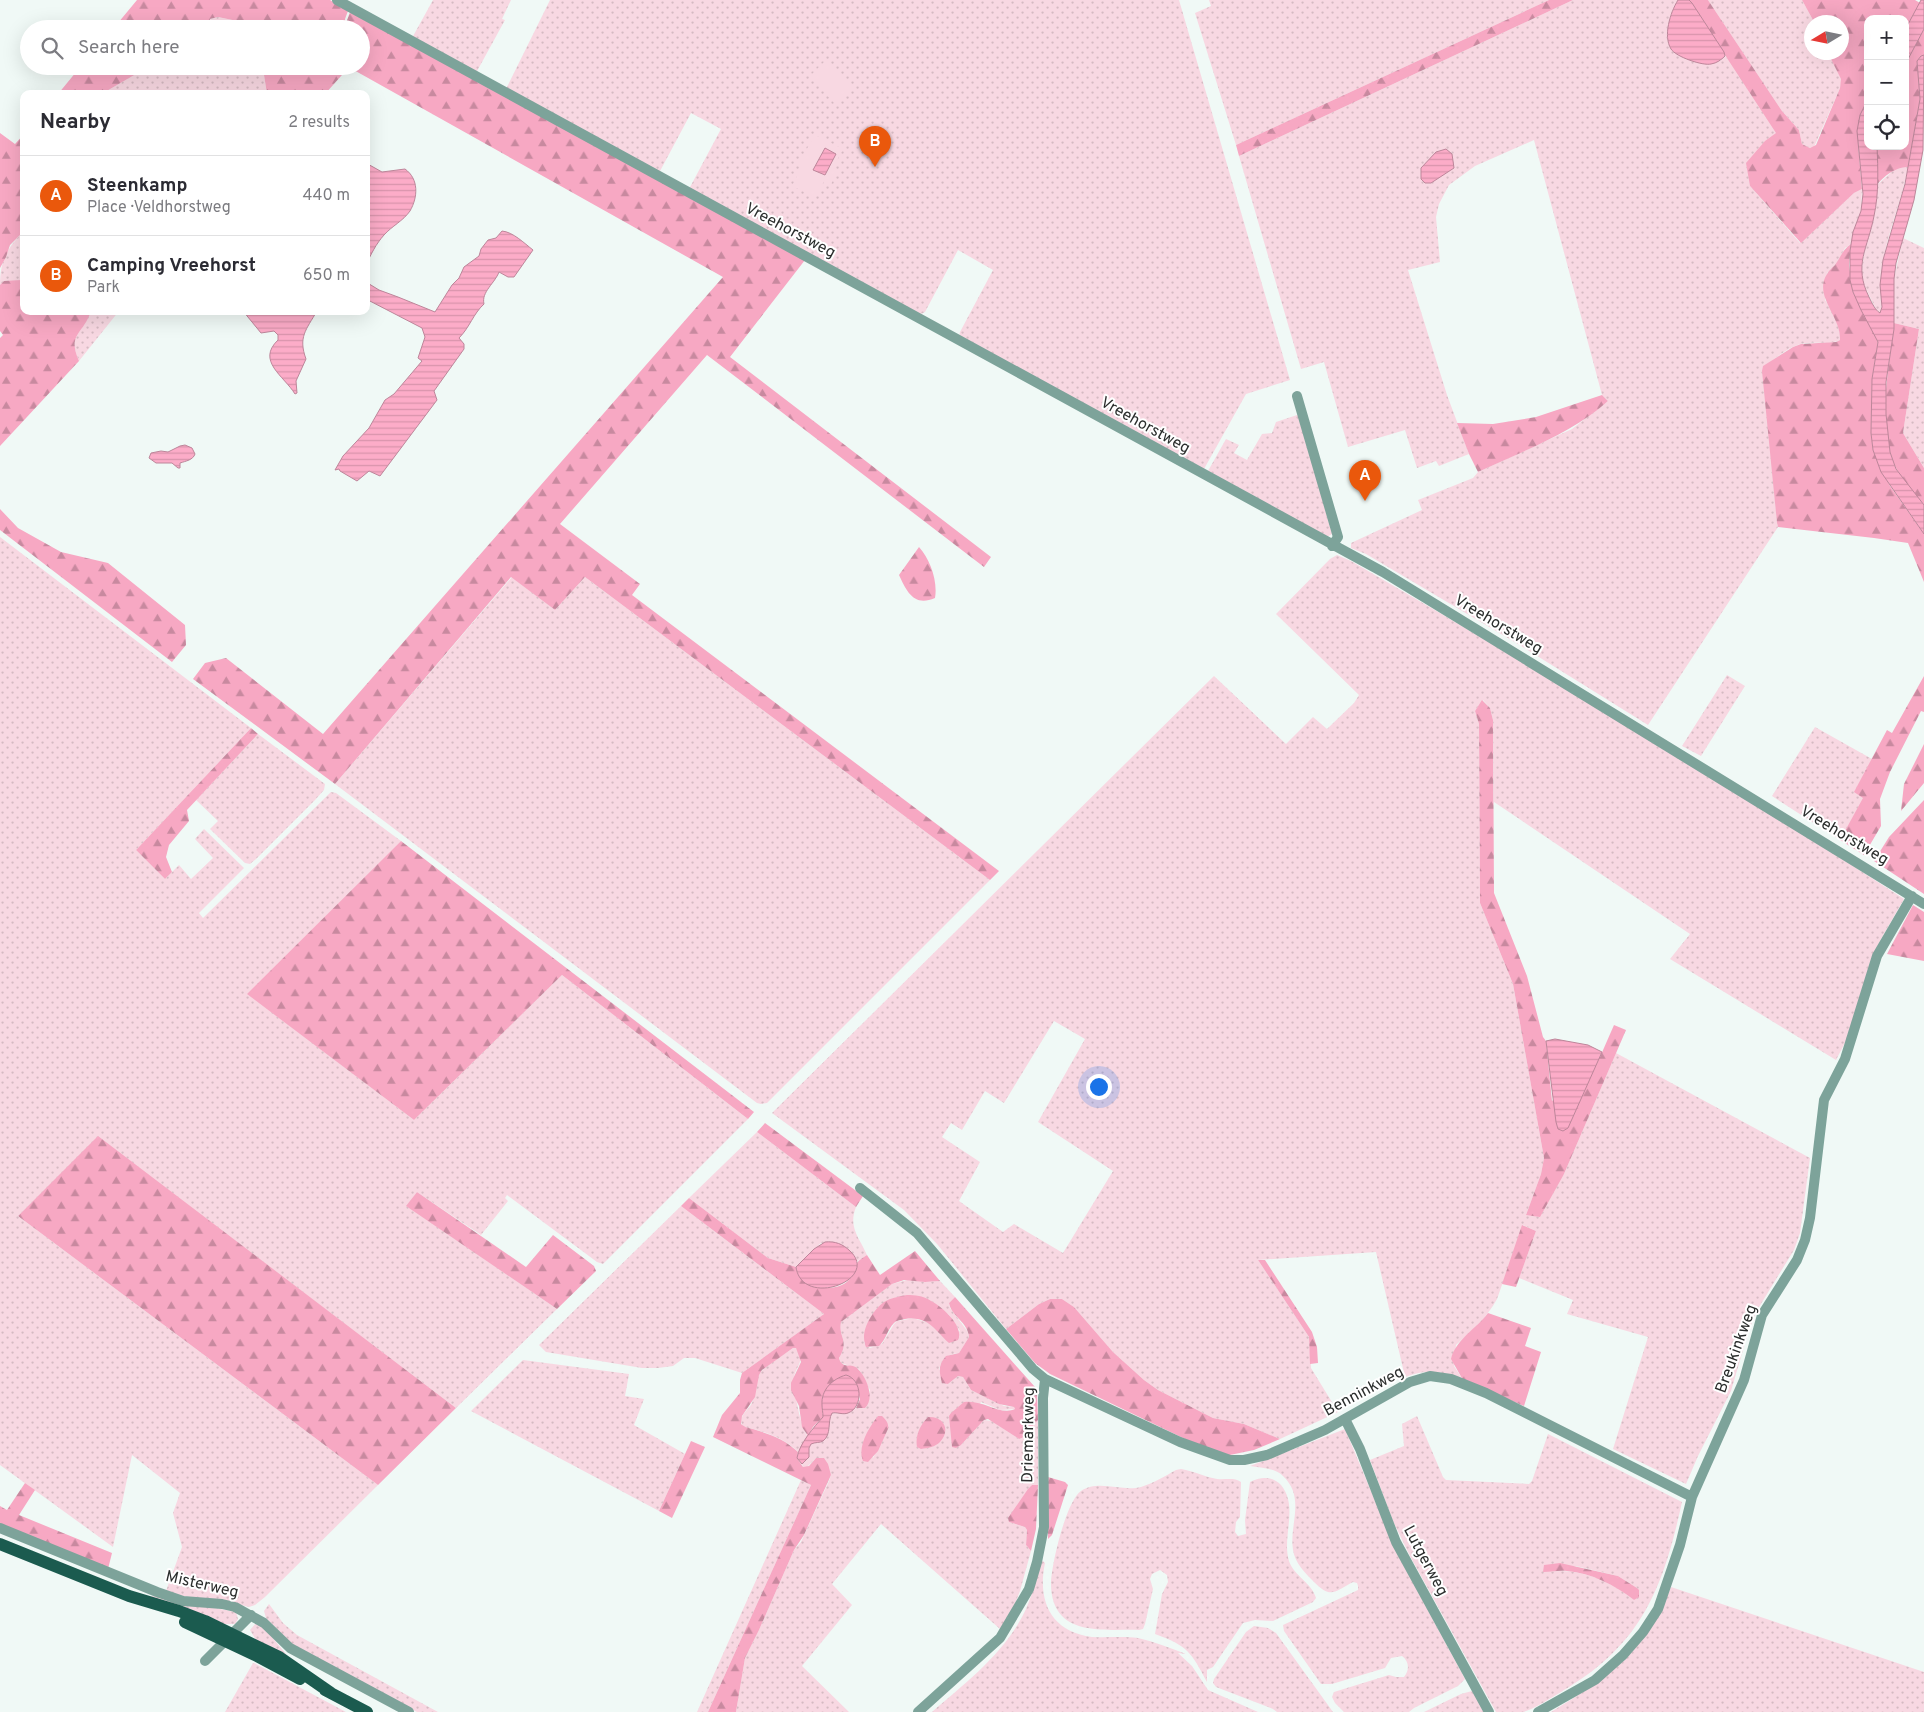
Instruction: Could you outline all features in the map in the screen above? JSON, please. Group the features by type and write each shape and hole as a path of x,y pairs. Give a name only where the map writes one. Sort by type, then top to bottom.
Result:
{"main road":[{"path":"0,1544 229,1637 306,1682 332,1693 367,1712"}],"street":[{"name":"Vreehorstweg","path":"337,0 1391,578 1924,904"},
{"path":"1297,396 1338,537 1332,546"},
{"name":"Breukinkweg","path":"1538,1712 1595,1680 1624,1655 1643,1632 1658,1609 1680,1545 1692,1497 1744,1380 1762,1315 1797,1260 1805,1240 1810,1218 1824,1100 1845,1059 1877,956 1912,896"},
{"name":"Driemarkweg","path":"860,1188 917,1233 1033,1369 1045,1379 1043,1398 1044,1527 1029,1589 1000,1638 918,1712"},
{"name":"Benninkweg","path":"1045,1379 1180,1442 1230,1460 1244,1460 1267,1455 1325,1430 1410,1382 1430,1376 1451,1379 1486,1393 1692,1497"},
{"name":"Lutgerweg","path":"1344,1419 1360,1449 1396,1542 1488,1712"},
{"name":"Misterweg","path":"0,1528 183,1601 235,1607 264,1623 290,1648 410,1712"},
{"path":"205,1661 251,1615"}],"shaded area":[{"path":"433,0 511,0 502,19 505,20 476,73 412,38"},
{"path":"550,0 1179,0 1290,380 1246,394 1204,469 959,337 993,270 958,250 925,312 919,315 689,189 721,129 691,113 659,173 506,89"},
{"path":"1209,0 1549,0 1236,145 1195,13 1211,6"},
{"path":"1573,0 1678,0 1670,17 1668,41 1720,61 1725,56 1731,62 1777,133 1772,137 1750,186 1800,243 1854,193 1862,189 1861,211 1851,244 1845,248 1837,263 1827,273 1825,300 1835,315 1840,340 1805,343 1796,346 1786,350 1764,366 1778,527 1648,725 1518,644 1366,554 1351,548 1351,543 1422,510 1418,500 1473,478 1478,472 1572,429 1608,401 1602,395 1534,140 1475,166 1449,185 1439,204 1436,217 1440,262 1408,270 1447,395 1469,454 1439,466 1436,461 1417,468 1405,430 1348,447 1324,362 1301,369 1239,156"},
{"path":"1678,0 1689,0 1692,3 1724,52 1725,56 1720,60 1711,64 1702,64 1684,58 1671,49 1668,38 1668,24"},
{"path":"1708,0 1802,0 1810,15 1804,15 1804,60 1832,60 1842,79 1840,88 1814,147 1810,148 1802,144 1799,130 1782,111"},
{"path":"1921,0 1924,0 1924,29 1909,57 1909,22"},
{"path":"218,17 232,20 210,20"},
{"path":"1924,55 1923,150 1914,200 1896,263 1894,279 1894,329 1886,382 1886,414 1890,452 1896,469 1924,505 1924,534 1881,472 1873,450 1871,433 1872,379 1878,342 1861,310 1850,280 1850,251 1853,232 1861,211 1863,194 1857,131 1860,115 1864,107 1864,150 1877,150 1878,181 1876,207 1863,256 1862,275 1869,297 1880,313 1882,307 1880,285 1883,260 1905,184 1920,99 1917,61"},
{"path":"826,60 852,88 835,104 810,76"},
{"path":"134,75 264,75 266,90 108,90"},
{"path":"815,135 843,149 833,168 838,170 831,184 825,180 815,197 792,186 800,170 798,164"},
{"path":"825,148 836,154 825,175 813,170"},
{"path":"1446,149 1452,154 1454,168 1431,183 1425,183 1421,179 1421,168 1436,152"},
{"path":"370,165 382,172 405,169 410,173 415,183 416,194 413,206 404,218 381,238 370,257"},
{"path":"1901,166 1908,167 1884,255 1880,313 1877,311 1863,283 1861,273 1866,244 1874,216 1877,185"},
{"path":"502,231 506,232 533,250 514,277 508,277 499,272 486,292 484,304 459,338 464,344 464,349 434,391 437,400 380,476 369,471 357,481 339,469 335,470 343,456 369,428 385,400 394,394 422,361 418,358 425,337 422,328 370,301 370,284 379,290 435,312 452,285 459,278 464,267 479,256 481,249 488,240 496,238"},
{"path":"20,235 20,280 0,285 3,262 13,243"},
{"path":"1903,238 1924,248 1924,468 1903,433 1919,329 1894,323 1894,279"},
{"path":"88,315 116,315 79,361 75,340"},
{"path":"246,315 315,315 304,334 303,345 306,359 296,381 297,393 295,394 279,375 271,362 270,355 272,348 278,340 278,335 274,331 261,333"},
{"path":"1297,415 1300,417 1332,534 1327,537 1208,471 1226,439 1239,445 1234,453 1247,460 1262,434 1272,433 1276,422"},
{"path":"185,445 192,448 195,454 191,459 180,463 180,468 172,463 156,463 149,458 151,453 168,452"},
{"path":"0,537 251,728 136,850 165,879 179,865 191,879 213,858 195,839 204,829 244,868 199,913 203,918 331,792 336,793 401,841 248,994 414,1120 562,975 748,1119 603,1264 597,1262 507,1195 505,1198 508,1201 481,1235 417,1192 407,1206 557,1309 456,1408 98,1137 18,1216 378,1485 265,1597 249,1607 183,1596 166,1591 182,1547 173,1513 180,1493 132,1455 113,1547 0,1465"},
{"path":"1337,555 1351,561 1491,643 1699,769 1904,899 1871,960 1848,1037 1836,1060 1670,959 1690,934 1494,802 1493,720 1490,708 1483,700 1475,711 1479,724 1480,903 1513,984 1544,1158 1541,1174 1526,1215 1564,1174 1616,1053 1810,1158 1800,1233 1794,1250 1756,1312 1731,1391 1686,1484 1613,1449 1648,1337 1567,1314 1573,1300 1519,1278 1536,1231 1523,1225 1497,1299 1484,1318 1456,1345 1454,1366 1463,1380 1448,1374 1434,1372 1405,1377 1376,1252 1258,1260 1309,1337 1311,1368 1338,1412 1280,1439 1244,1424 1213,1418 1158,1390 1113,1352 1074,1307 1062,1299 1050,1299 1039,1304 1006,1329 937,1244 904,1210 772,1113 1214,676 1286,744 1313,717 1327,729 1354,703 1359,695 1276,614 1330,559","holes":["1054,1021 1085,1039 1038,1122 1113,1171 1063,1253 1014,1224 1003,1232 959,1201 980,1162 942,1137 951,1123 962,1130 985,1091 1004,1103"]},
{"path":"512,577 555,610 585,577 990,880 767,1103 757,1103 335,784"},
{"path":"1727,675 1745,686 1701,756 1682,746"},
{"path":"1815,727 1872,759 1855,791 1864,798 1840,840 1772,796"},
{"path":"258,734 325,784 324,790 315,800 250,864 245,863 210,829 218,821 196,800"},
{"path":"1555,1039 1588,1045 1602,1052 1568,1128 1563,1131 1558,1129 1556,1122 1546,1041"},
{"path":"757,1132 856,1207 853,1220 854,1226 867,1255 856,1262 854,1255 821,1243 796,1267 768,1258 689,1198"},
{"path":"681,1206 824,1314 742,1373 695,1358 684,1358 673,1366 642,1368 546,1352 539,1345"},
{"path":"825,1242 845,1246 850,1251 857,1262 855,1272 848,1280 837,1286 824,1288 811,1286 801,1280 796,1267 814,1249"},
{"path":"911,1279 925,1282 940,1281 955,1297 949,1303 950,1308 968,1332 969,1337 959,1353 946,1357 939,1369 948,1384 958,1376 963,1377 971,1390 1004,1406 1014,1407 1015,1409 1000,1410 981,1402 961,1445 984,1420 992,1421 1019,1439 1038,1420 1038,1485 1032,1485 1009,1522 1025,1527 1027,1530 1026,1545 1031,1551 1020,1591 1013,1609 1000,1629 881,1524 832,1584 852,1605 802,1666 849,1712 736,1712 745,1658 794,1550 801,1542 831,1475 816,1458 806,1468 802,1464 809,1457 811,1444 820,1442 828,1434 832,1413 844,1414 856,1408 865,1408 870,1390 859,1369 841,1363 839,1358 844,1343 841,1322 882,1289","holes":["897,1297 930,1300 949,1315 960,1331 945,1339 929,1323 916,1319 897,1321 882,1344 870,1348 864,1343 870,1321 884,1304","878,1416 888,1429 873,1458 866,1436"]},
{"path":"793,1348 796,1348 800,1356 794,1377 796,1399 800,1418 808,1436 798,1452 772,1435 743,1427 741,1423 742,1417 752,1403 759,1374"},
{"path":"523,1360 629,1374 625,1396 644,1399 634,1425 685,1454 659,1511 471,1411"},
{"path":"846,1375 858,1387 859,1399 857,1405 848,1413 832,1413 828,1435 822,1442 811,1444 809,1457 802,1464 797,1458 798,1453 807,1436 823,1417 822,1400 825,1390 836,1379"},
{"path":"1417,1416 1446,1480 1529,1484 1532,1481 1548,1434 1682,1502 1675,1532 1658,1584 1647,1608 1633,1630 1616,1650 1595,1669 1569,1687 1527,1711 1496,1712 1410,1556 1393,1521 1370,1460 1404,1446 1402,1424","holes":["1576,1566 1618,1576 1637,1588 1639,1594 1634,1600 1605,1581 1594,1577 1571,1572 1548,1572"]},
{"path":"1345,1429 1397,1553 1465,1679 1458,1686 1409,1712 1344,1712 1332,1697 1334,1692 1389,1675 1404,1677 1408,1666 1402,1656 1391,1658 1385,1668 1332,1684 1321,1684 1284,1631 1283,1625 1358,1590 1358,1586 1357,1583 1353,1582 1337,1591 1329,1592 1325,1591 1307,1575 1298,1563 1293,1550 1295,1502 1290,1484 1276,1471 1250,1466"},
{"path":"1181,1469 1213,1478 1233,1479 1241,1482 1240,1517 1236,1522 1235,1532 1238,1536 1246,1534 1245,1520 1250,1482 1256,1479 1268,1478 1278,1482 1286,1492 1288,1499 1287,1553 1289,1561 1295,1571 1311,1588 1316,1598 1313,1602 1273,1621 1255,1620 1243,1623 1213,1667 1207,1670 1207,1682 1187,1651 1175,1642 1155,1634 1162,1594 1168,1582 1167,1575 1160,1570 1152,1574 1150,1579 1153,1589 1145,1624 1143,1629 1139,1630 1098,1629 1078,1626 1069,1622 1059,1613 1052,1593 1052,1575 1060,1534 1070,1507 1075,1497 1081,1491 1095,1486 1141,1487"},
{"path":"801,1480 811,1485 708,1712 697,1712"},
{"path":"1043,1561 1045,1563 1043,1590 1046,1602 1050,1612 1066,1629 1092,1637 1138,1638 1186,1654 1178,1653 1192,1666 1208,1690 1258,1712 932,1712 978,1671 1010,1637 1026,1609 1040,1563"},
{"path":"1671,1587 1924,1672 1924,1712 1551,1712 1607,1675 1623,1661 1650,1628"},
{"path":"153,1596 236,1612 238,1619 235,1624 224,1624 150,1597"},
{"path":"269,1604 283,1623 297,1635 438,1712 417,1712 295,1647 266,1618 264,1611"},
{"path":"256,1623 266,1630 291,1660 256,1640 250,1630"},
{"path":"1254,1626 1268,1628 1276,1633 1333,1712 1277,1712 1216,1687 1213,1683 1214,1679 1246,1632"},
{"path":"254,1663 346,1712 225,1712"},
{"path":"1472,1691 1485,1712 1424,1712 1461,1694"}],"green space":[{"path":"137,0 330,0 348,11 345,20 232,20 218,17 210,20 120,20"},
{"path":"1549,0 1573,0 1239,156 1236,145"},
{"path":"1689,0 1708,0 1782,111 1799,130 1802,144 1810,148 1816,145 1840,88 1841,79 1832,60 1849,60 1849,15 1810,15 1802,0 1915,0 1920,3 1909,23 1909,15 1864,15 1864,107 1860,115 1858,144 1862,189 1854,193 1801,243 1750,186 1746,163 1765,141 1776,133"},
{"path":"350,12 365,20 347,20"},
{"path":"370,23 805,260 730,357 991,557 984,567 707,355 560,524 640,584 632,595 999,871 990,880 585,577 555,610 511,577 335,784 193,679 205,663 226,658 323,734 723,277 363,75 370,75"},
{"path":"1924,29 1924,55 1917,61 1920,99 1908,167 1891,172 1877,185 1877,150 1909,150 1909,57"},
{"path":"74,75 134,75 108,90 61,90"},
{"path":"264,75 342,75 329,90 266,90"},
{"path":"0,133 15,144 20,138 20,235 10,245 0,268"},
{"path":"1851,244 1849,265 1853,292 1878,342 1872,379 1871,433 1873,450 1890,486 1924,534 1924,582 1908,543 1778,527 1777,523 1763,366 1801,344 1836,342 1840,340 1839,331 1823,290 1827,274"},
{"path":"20,280 20,315 90,315 75,340 79,361 0,446 0,338 3,335 0,331 0,285 4,281"},
{"path":"1894,323 1919,329 1903,433 1924,468 1924,505 1896,468 1886,433 1887,377"},
{"path":"1602,395 1608,401 1578,423 1546,441 1478,472 1457,423 1493,424 1536,417"},
{"path":"0,509 18,528 61,552 108,563 185,625 186,645 172,662 0,530"},
{"path":"919,547 930,564 936,591 935,598 922,601 916,599 908,592 899,575"},
{"path":"1924,676 1924,712 1921,711 1890,772 1880,799 1881,826 1864,855 1840,840 1863,798 1854,792 1887,730 1892,733"},
{"path":"1482,700 1490,708 1493,720 1494,893 1527,976 1543,1037 1546,1041 1552,1101 1600,1057 1614,1025 1626,1030 1564,1174 1540,1217 1526,1215 1541,1174 1544,1158 1513,984 1480,903 1479,724 1475,711"},
{"path":"251,728 258,734 187,810 189,821 169,845 166,857 172,872 165,879 136,850"},
{"path":"1924,744 1924,783 1901,811 1904,784"},
{"path":"1924,800 1924,894 1874,861 1889,837"},
{"path":"401,841 754,1112 748,1119 562,975 414,1120 247,994"},
{"path":"1913,905 1924,912 1924,961 1887,954"},
{"path":"765,1123 863,1196 856,1207 757,1132"},
{"path":"98,1136 456,1408 378,1485 18,1216"},
{"path":"417,1192 526,1267 553,1235 594,1266 596,1271 557,1309 406,1206"},
{"path":"689,1198 768,1258 796,1267 797,1272 802,1277 818,1287 831,1288 843,1285 851,1277 857,1263 867,1255 880,1275 915,1251 940,1281 904,1280 892,1284 841,1322 844,1347 839,1358 840,1362 856,1367 864,1377 870,1394 865,1408 856,1408 860,1399 855,1381 822,1397 823,1417 813,1427 808,1436 802,1427 799,1406 791,1390 791,1383 801,1362 796,1348 793,1348 762,1370 759,1375 755,1397 742,1416 741,1424 789,1444 798,1452 797,1458 803,1467 809,1466 816,1458 824,1458 831,1475 804,1535 794,1550 745,1658 736,1712 708,1712 811,1485 713,1437 722,1415 740,1393 742,1373 824,1314 681,1206"},
{"path":"1522,1225 1536,1231 1516,1287 1502,1284"},
{"path":"1258,1260 1265,1260 1312,1332 1317,1347 1318,1363 1310,1364 1309,1337"},
{"path":"916,1295 932,1301 947,1313 957,1327 958,1340 949,1343 926,1322 905,1319 894,1323 879,1346 866,1347 864,1335 871,1316 884,1302 895,1297"},
{"path":"955,1297 1035,1387 1038,1420 1022,1438 1019,1439 988,1419 984,1420 961,1445 956,1448 952,1447 949,1416 964,1402 978,1403 1009,1411 1015,1409 1014,1407 999,1404 971,1390 963,1377 958,1376 948,1384 942,1383 940,1365 946,1356 959,1353 969,1337 966,1327 950,1308 949,1303"},
{"path":"1050,1299 1062,1299 1074,1307 1113,1352 1158,1390 1213,1418 1244,1424 1280,1439 1254,1450 1225,1456 1208,1450 1050,1374 1035,1363 1006,1329 1039,1304"},
{"path":"1488,1313 1531,1328 1525,1346 1541,1352 1524,1406 1463,1380 1451,1359 1457,1346"},
{"path":"878,1416 882,1416 886,1420 888,1429 878,1451 868,1462 863,1461 863,1444 868,1431"},
{"path":"928,1417 934,1417 942,1421 945,1433 938,1444 921,1449 917,1447 917,1435 920,1427"},
{"path":"691,1441 705,1447 672,1518 659,1511"},
{"path":"1048,1477 1065,1482 1068,1485 1052,1535 1048,1539"},
{"path":"25,1483 35,1490 19,1515 112,1553 108,1569 0,1524 0,1506 7,1510"},
{"path":"1032,1485 1038,1485 1036,1529 1031,1551 1026,1545 1027,1530 1025,1527 1009,1522 1008,1518"},
{"path":"1560,1563 1618,1576 1639,1590 1639,1597 1634,1600 1619,1589 1585,1574 1564,1571 1543,1572 1544,1565"}],"place":[{"name":"Camping Vreehorst","path":"875,167"},
{"name":"Steenkamp","path":"1365,501"}]}
